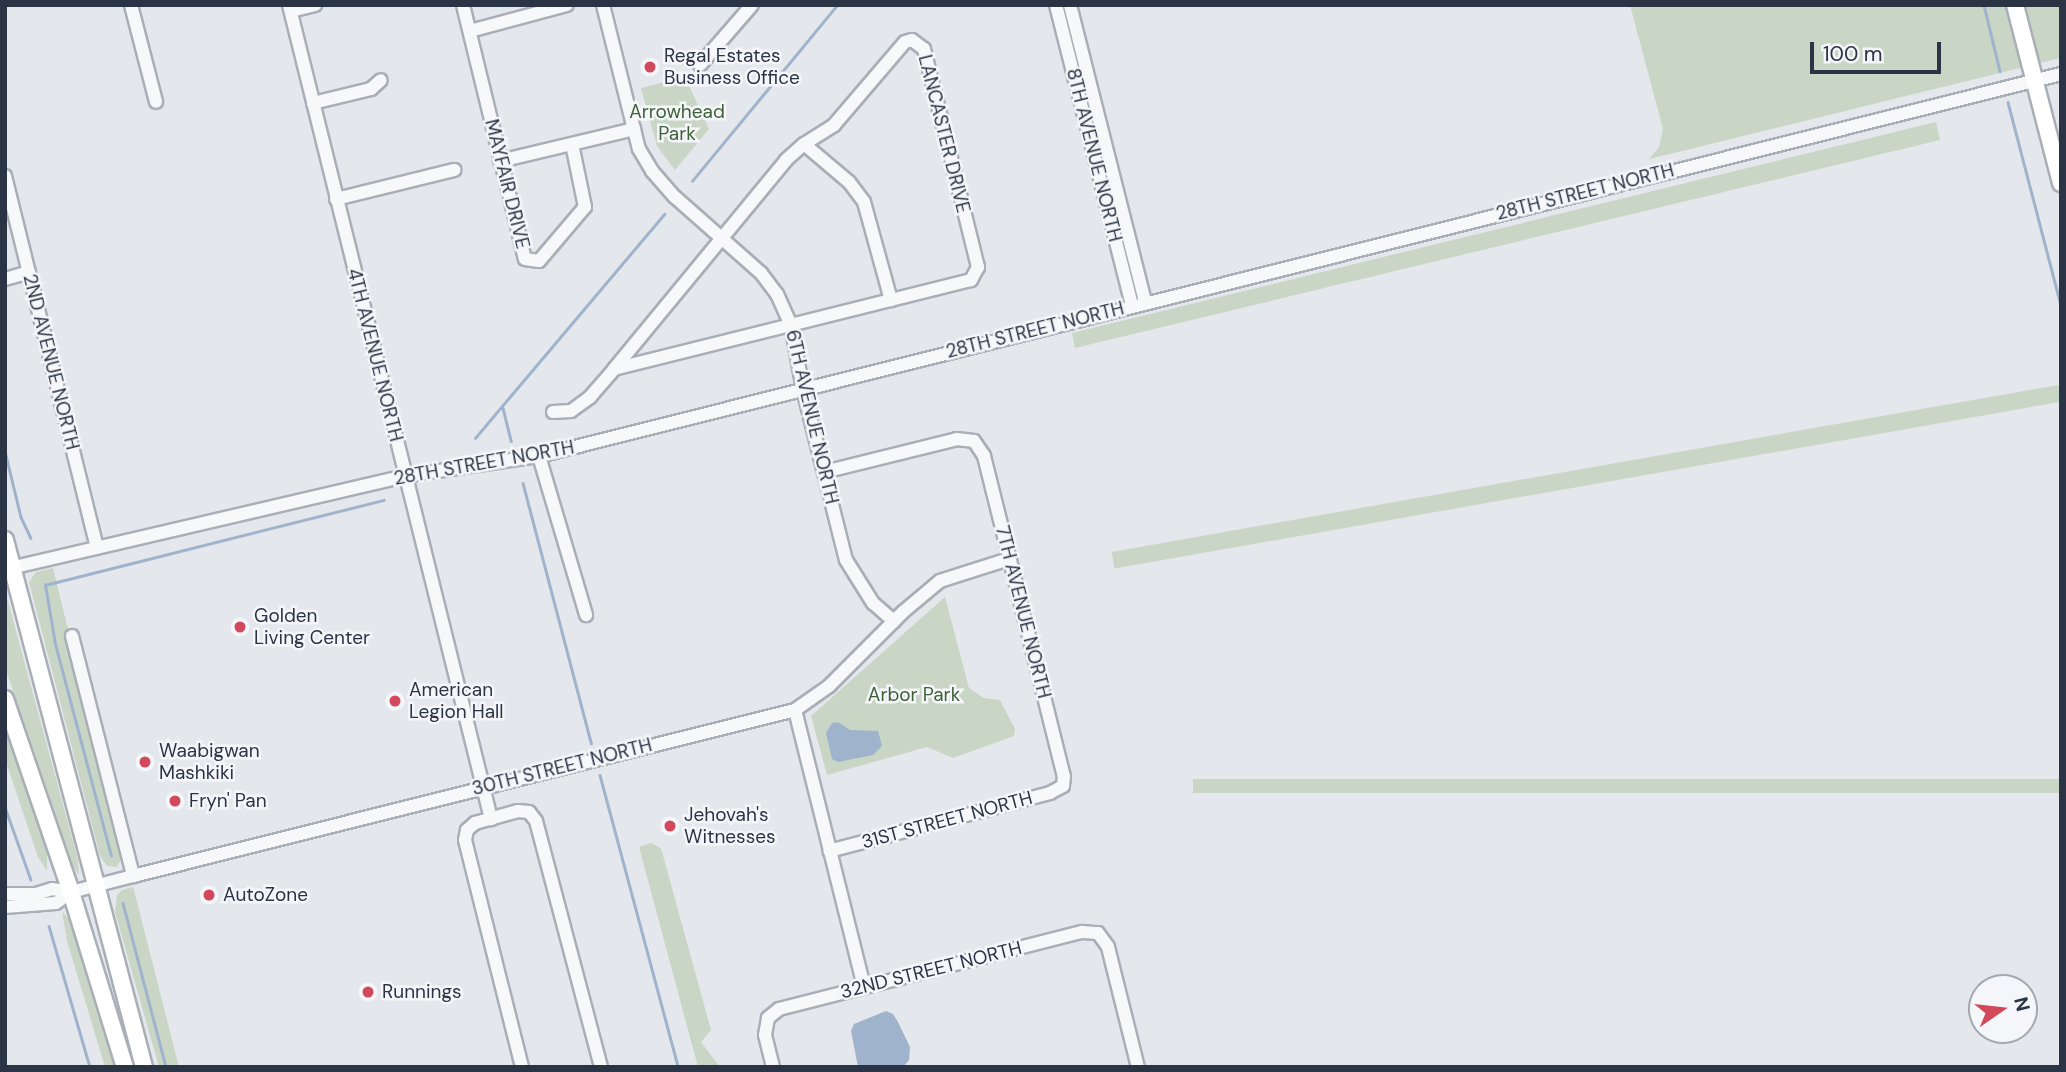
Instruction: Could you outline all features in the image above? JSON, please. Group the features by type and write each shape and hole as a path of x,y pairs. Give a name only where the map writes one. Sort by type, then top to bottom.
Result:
{"main road":[{"path":"2015,5 2061,183"},
{"path":"5,540 9,568 98,885 144,1067"},
{"path":"5,699 71,892 125,1067"}],"street":[{"path":"131,5 156,102"},
{"path":"290,8 315,5"},
{"name":"MAYFAIR DRIVE","path":"463,5 525,259 539,261 585,207 572,144"},
{"path":"470,30 566,5"},
{"name":"6TH AVENUE NORTH","path":"603,5 639,149 652,171 675,197 761,273 777,294 791,325 803,389 846,560 873,603 894,621"},
{"path":"700,65 752,5"},
{"name":"8TH AVENUE NORTH","path":"1056,5 1132,305"},
{"name":"8TH AVENUE NORTH","path":"1070,5 1145,302"},
{"name":"4TH AVENUE NORTH","path":"290,8 491,819"},
{"name":"LANCASTER DRIVE","path":"553,412 571,411 590,397 720,238 804,144 834,125 905,42 919,42 924,48 978,267 971,280 614,369"},
{"name":"28TH STREET NORTH","path":"9,568 405,476 539,456 1132,305 2061,74"},
{"path":"313,103 371,89 381,80"},
{"path":"500,161 634,129"},
{"path":"804,144 849,182 864,202 891,300"},
{"path":"336,199 454,170"},
{"name":"2ND AVENUE NORTH","path":"5,176 97,548"},
{"path":"5,279 29,272"},
{"name":"7TH AVENUE NORTH","path":"824,472 957,439 974,441 984,456 1064,776 1063,786"},
{"path":"539,456 586,615"},
{"name":"30TH STREET NORTH","path":"5,907 56,903 71,892 795,710 829,686 894,621 940,581 1009,559"},
{"path":"72,636 133,876"},
{"path":"795,710 864,986"},
{"name":"31ST STREET NORTH","path":"829,851 1050,793 1063,786"},
{"path":"522,1067 465,840 467,830 475,823 519,811 529,812 536,821 601,1067"},
{"name":"30TH STREET NORTH","path":"5,894 36,894 52,889 71,892"},
{"name":"32ND STREET NORTH","path":"773,1067 765,1035 768,1018 779,1009 1082,932 1098,933 1108,947 1135,1066"}],"green space":[{"path":"1630,5 2061,5 2061,58 1649,159 1659,147 1663,129"},
{"name":"Arrowhead Park","path":"685,77 709,129 675,170 657,146 641,88"},
{"path":"1936,122 1940,140 1075,348 1072,333"},
{"path":"2058,385 2061,402 1115,569 1112,552"},
{"path":"53,568 123,855 117,867 107,866 100,856 29,582 36,572"},
{"path":"5,590 78,860 79,875 73,866 5,667"},
{"name":"Arbor Park","path":"945,597 969,688 984,698 1000,700 1015,729 1014,736 953,758 927,747 827,775 811,716"},
{"path":"5,727 47,850 47,871 38,857 5,759"},
{"path":"1193,779 2061,779 2061,793 1193,793"},
{"path":"651,843 661,848 711,1030 701,1042 720,1067 698,1067 639,847"},
{"path":"133,887 179,1067 159,1067 115,912 117,895 122,890"},
{"path":"62,912 71,920 118,1067 105,1067 67,941"}],"water":[{"path":"838,722 850,730 878,731 882,746 873,755 838,762 832,759 826,733 832,723"},
{"path":"886,1011 893,1014 910,1047 909,1060 903,1067 858,1067 851,1031 854,1024"}],"waterway":[{"path":"692,181 837,5"},
{"path":"1984,5 2000,71"},
{"path":"2008,102 2061,305"},
{"path":"475,438 664,214"},
{"path":"503,408 511,441"},
{"path":"5,451 21,517 31,538"},
{"path":"523,483 591,743"},
{"path":"111,856 55,644 45,585 384,500"},
{"path":"600,775 678,1067"},
{"path":"5,807 31,880"},
{"path":"123,903 166,1067"},
{"path":"49,926 90,1067"}],"place":[{"name":"Regal Estates Business Office","path":"650,67"},
{"name":"Golden Living Center","path":"240,627"},
{"name":"American Legion Hall","path":"395,701"},
{"name":"Waabigwan Mashkiki","path":"145,762"},
{"name":"Fryn' Pan","path":"175,801"},
{"name":"Jehovah's Witnesses","path":"670,826"},
{"name":"AutoZone","path":"209,895"},
{"name":"Runnings","path":"368,992"}]}
